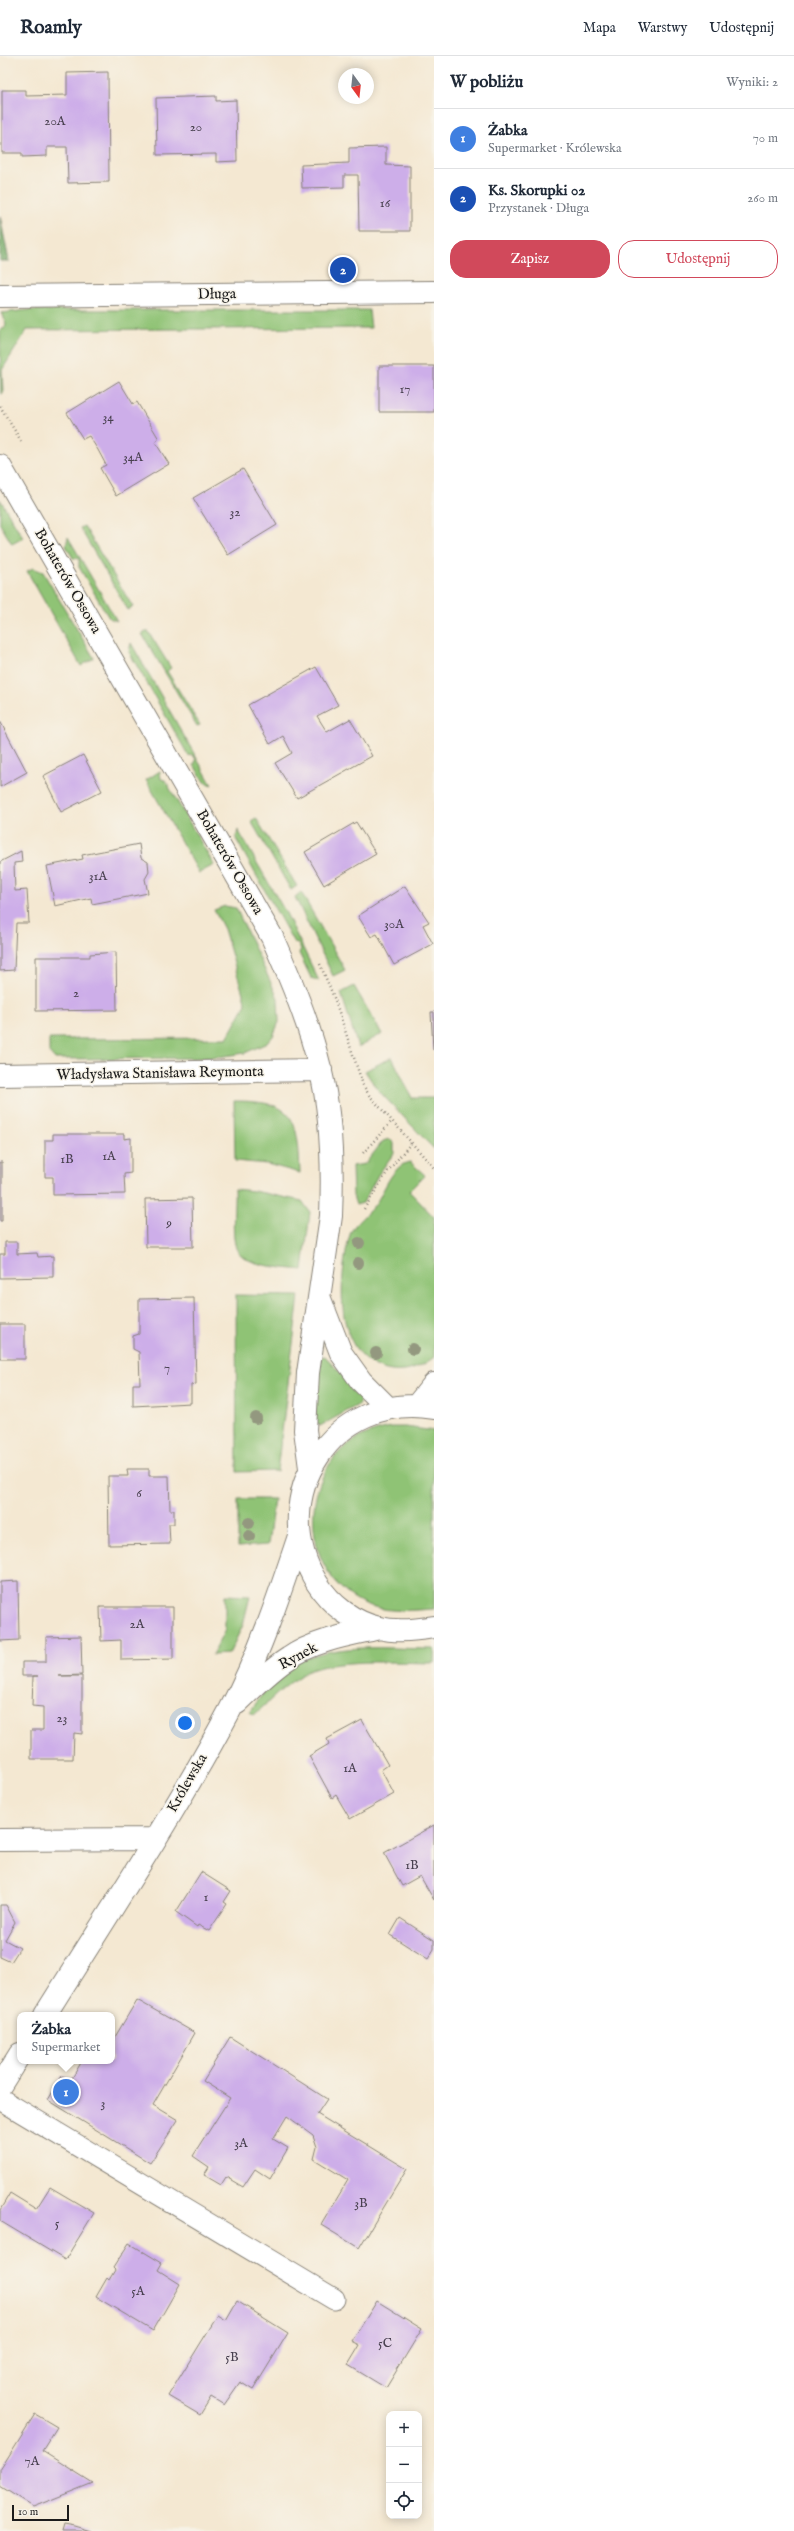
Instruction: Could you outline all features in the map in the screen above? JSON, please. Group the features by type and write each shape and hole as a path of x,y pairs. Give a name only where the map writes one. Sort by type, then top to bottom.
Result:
{"street":[{"name":"Długa","path":"0,296 434,292"},
{"name":"Bohaterów Ossowa","path":"0,466 272,937 303,1011 321,1070 329,1124 331,1216 308,1373 305,1430 310,1468"},
{"name":"Władysława Stanisława Reymonta","path":"0,1075 321,1070"},
{"name":"Bohaterów Ossowa","path":"320,1299 341,1353 361,1381 388,1408"},
{"path":"434,1384 426,1407 388,1408 360,1419 344,1429 320,1453 310,1468 300,1500 299,1536 303,1554 322,1591 337,1608 380,1628 434,1627"},
{"name":"Królewska","path":"47,2012 155,1839 231,1709 278,1601 299,1536"},
{"name":"Rynek","path":"231,1709 270,1672 290,1657 318,1644 380,1628"},
{"path":"0,1840 155,1839"},
{"path":"0,2086 17,2059"}],"lane":[{"path":"0,2099 334,2299"}],"path":[{"path":"358,1153 364,1153 392,1121"},
{"path":"331,1216 352,1216 360,1213 371,1200 388,1171 411,1143 434,1168"}],"green space":[{"path":"0,216 9,261 0,261"},
{"path":"28,310 369,310 371,328 27,330 2,370 3,393 1,394 0,331 5,327 6,323 1,313"},
{"path":"0,499 23,538 12,544 0,524"},
{"path":"84,526 133,607 128,610 80,528"},
{"path":"68,537 117,621 109,618 79,567 79,559 73,558 66,546"},
{"path":"33,568 43,572 94,658 81,666 27,571"},
{"path":"148,631 171,668 167,671 200,725 197,726 142,634"},
{"path":"131,643 212,785 204,782 194,765 196,760 194,756 188,755 129,652"},
{"path":"160,771 161,779 165,780 214,865 199,873 146,780"},
{"path":"256,818 297,886 291,890 251,821"},
{"path":"238,830 286,913 319,981 311,978 299,953 301,949 298,944 294,943 236,839"},
{"path":"301,892 345,970 333,976 295,897"},
{"path":"225,906 236,908 278,998 279,1022 273,1036 267,1043 245,1053 211,1058 55,1059 49,1052 49,1039 227,1038 246,1004 224,929 214,910"},
{"path":"354,986 382,1034 358,1047 341,993"},
{"path":"392,1057 412,1098 434,1098 434,1149 377,1089 365,1071"},
{"path":"234,1101 269,1104 281,1109 289,1116 294,1125 297,1138 300,1173 267,1164 235,1161"},
{"path":"389,1139 394,1143 394,1153 378,1175 363,1203 356,1205 353,1196 352,1166 365,1164 383,1141"},
{"path":"410,1162 425,1175 409,1191 434,1217 434,1357 422,1365 410,1370 390,1371 383,1369 367,1360 355,1347 348,1331 344,1312 342,1293 343,1273 349,1238 354,1227 375,1205 387,1183 399,1167"},
{"path":"234,1189 254,1191 302,1201 310,1212 303,1270 256,1263 240,1254 236,1248 233,1227"},
{"path":"236,1295 299,1296 277,1471 237,1472"},
{"path":"325,1356 362,1397 358,1405 320,1426 315,1422 316,1362 321,1357"},
{"path":"391,1427 406,1427 434,1431 434,1609 387,1610 371,1606 351,1596 335,1581 323,1563 316,1542 314,1520 316,1498 323,1477 334,1458 352,1441 375,1431"},
{"path":"238,1499 274,1499 268,1545 238,1547"},
{"path":"225,1595 250,1596 243,1625 229,1654 212,1655 225,1630"},
{"path":"360,1648 434,1649 434,1663 365,1662 346,1663 313,1669 301,1675 289,1684 254,1715 250,1712 278,1675 289,1666 306,1658 323,1653"}],"building":[{"path":"108,72 109,182 68,183 67,147 47,147 47,156 22,157 22,153 2,153 2,90 26,90 26,96 67,95 67,73"},
{"path":"216,96 216,101 236,100 237,161 216,162 216,154 157,155 156,98"},
{"path":"386,147 386,165 410,166 410,231 359,231 358,175 344,175 344,187 302,188 301,165 349,163 349,148"},
{"path":"379,366 434,366 434,412 379,412"},
{"path":"119,381 133,404 137,402 159,439 155,442 169,464 116,496 100,468 106,465 98,450 89,436 83,439 67,413"},
{"path":"243,469 277,525 228,555 193,498"},
{"path":"316,667 338,705 317,716 327,732 350,719 372,756 297,798 275,763 292,753 283,736 270,744 248,705"},
{"path":"0,721 27,772 0,787"},
{"path":"83,755 102,791 61,812 43,776"},
{"path":"356,822 376,854 324,885 305,852"},
{"path":"139,844 141,858 148,862 149,872 145,879 148,893 92,904 91,898 55,906 47,866 83,859 82,855"},
{"path":"21,851 22,862 14,863 15,891 27,890 29,923 16,923 14,970 0,971 0,862"},
{"path":"405,886 429,922 423,925 433,944 394,965 377,934 371,937 358,916"},
{"path":"116,952 117,1010 36,1011 36,957 90,957 90,954"},
{"path":"431,1012 434,1012 434,1050 433,1050"},
{"path":"53,1134 124,1134 124,1139 131,1138 131,1173 124,1174 125,1194 53,1195 53,1177 45,1177 45,1140 53,1140"},
{"path":"0,1162 2,1162 2,1221 0,1221"},
{"path":"192,1198 193,1247 146,1247 145,1199"},
{"path":"5,1242 17,1242 17,1254 37,1253 38,1257 53,1256 53,1277 0,1278 0,1254 5,1254"},
{"path":"194,1298 196,1384 191,1385 191,1403 133,1406 133,1384 140,1384 139,1352 133,1349 133,1336 139,1334 139,1299"},
{"path":"0,1324 25,1324 25,1359 0,1359"},
{"path":"127,1469 149,1469 149,1476 169,1476 170,1510 174,1510 174,1524 169,1524 170,1544 109,1545 108,1476 128,1476"},
{"path":"18,1581 19,1640 0,1641 0,1582"},
{"path":"100,1607 173,1607 173,1659 121,1660 121,1640 101,1641"},
{"path":"81,1636 82,1675 58,1676 82,1676 82,1734 74,1733 73,1759 31,1759 31,1730 43,1730 43,1707 32,1706 33,1676 22,1676 22,1662 46,1662 46,1637"},
{"path":"362,1720 388,1765 381,1770 394,1794 350,1819 336,1795 332,1798 309,1756 329,1744 327,1739"},
{"path":"434,1825 434,1900 420,1876 402,1886 384,1853"},
{"path":"201,1872 231,1891 224,1902 227,1904 209,1931 198,1925 197,1927 176,1912"},
{"path":"0,1905 6,1905 15,1922 5,1940 20,1948 11,1962 0,1957"},
{"path":"400,1918 434,1940 434,1949 428,1959 390,1935"},
{"path":"137,2000 195,2033 153,2105 178,2120 150,2163 48,2100 62,2076 71,2080 80,2064 115,2064 115,2037"},
{"path":"230,2037 327,2099 317,2114 407,2169 359,2248 321,2225 348,2180 314,2159 317,2147 313,2135 287,2116 273,2139 288,2148 270,2179 255,2169 243,2187 226,2177 221,2185 204,2175 209,2167 193,2156 230,2098 203,2081"},
{"path":"50,2187 94,2213 65,2260 0,2221 0,2210 10,2193 36,2209"},
{"path":"129,2243 162,2263 158,2270 180,2284 153,2331 96,2297 107,2278 109,2280 115,2270 113,2268"},
{"path":"237,2301 288,2333 253,2390 240,2382 224,2405 211,2397 200,2415 168,2396 218,2315 226,2320"},
{"path":"377,2301 422,2329 386,2388 348,2365 360,2345 352,2341"},
{"path":"35,2414 57,2427 42,2451 93,2483 33,2507 0,2486 0,2470"},
{"path":"64,2524 75,2526 92,2531 62,2531"}],"place":[{"name":"Ks. Skorupki 02","path":"343,270"},
{"name":"Żabka","path":"66,2092"}]}
